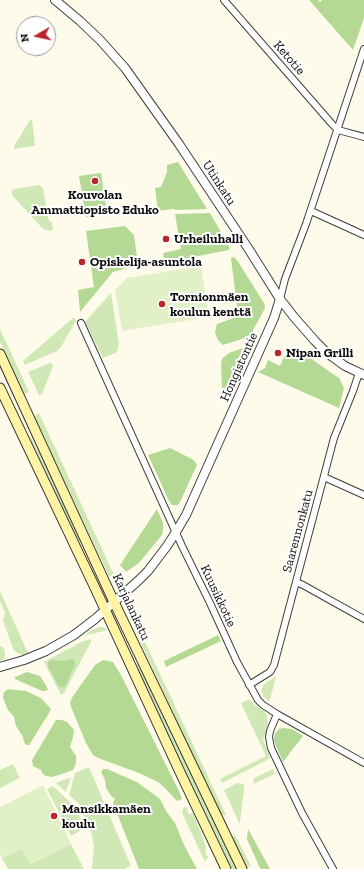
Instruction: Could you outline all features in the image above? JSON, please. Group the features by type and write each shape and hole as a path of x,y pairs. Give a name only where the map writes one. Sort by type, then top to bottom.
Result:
{"main road":[{"name":"Karjalankatu","path":"0,354 114,602 242,869"},
{"name":"Karjalankatu","path":"0,390 226,869"}],"street":[{"name":"Utinkatu","path":"56,0 96,36 125,68 179,144 280,299 294,317 315,341 338,362 362,374"},
{"name":"Ketotie","path":"224,0 338,130"},
{"name":"Hongistontie","path":"0,667 24,660 59,644 95,619 148,571 176,532 192,500 274,318 285,279 311,211 364,49"},
{"path":"338,130 364,137"},
{"path":"311,211 364,235"},
{"name":"Kuusikkotie","path":"81,323 237,662 258,700 277,714 364,763"},
{"name":"Saarennonkatu","path":"249,685 273,669 336,432 353,391 362,374"},
{"path":"0,390 15,387"},
{"path":"324,477 364,495"},
{"path":"296,582 303,584 364,619"},
{"path":"277,714 270,731 269,737 271,748 302,813 333,869"}],"green space":[{"path":"309,0 318,0 320,2 322,0 364,0 364,18 353,50"},
{"path":"30,120 32,120 35,145 14,149 14,146"},
{"path":"178,162 207,209 173,209 158,211 155,188 161,187 167,172 167,165"},
{"path":"101,173 107,213 86,217 79,176"},
{"path":"39,185 43,188 48,219 52,223 53,230 49,231 43,229 12,195 12,190 14,189"},
{"path":"210,213 230,248 229,250 157,264 157,259 164,258 163,253 181,249 175,214"},
{"path":"125,226 134,235 138,265 113,272 80,312 78,290 94,287 86,231"},
{"path":"234,257 264,303 265,307 248,337 223,345 218,340 215,332 217,324 234,318 237,314 231,259"},
{"name":"Tornionmäen koulun kenttä","path":"201,266 209,317 122,331 115,290 127,278"},
{"path":"111,293 119,344 117,352 103,358 85,322"},
{"path":"74,317 76,321 61,347 57,351 25,365 23,361"},
{"path":"0,329 29,392 24,394 0,342"},
{"path":"243,348 226,389 222,388 222,359 229,353"},
{"path":"287,350 300,351 339,378 344,388 339,408 258,372 265,368 268,360 280,366"},
{"path":"50,363 53,365 52,369 42,394 39,395 28,372"},
{"path":"39,413 115,577 109,576 34,416"},
{"path":"31,438 47,466 84,547 74,533 30,439"},
{"path":"170,448 194,460 197,465 178,505 172,505 169,501 148,455"},
{"path":"157,509 163,523 162,535 139,563 126,572 120,565"},
{"path":"0,591 28,653 23,655 14,651 3,621 5,613 0,601"},
{"path":"137,625 226,815 221,815 133,626"},
{"path":"103,627 108,630 86,634 92,630"},
{"path":"218,635 221,641 166,667 164,661"},
{"path":"91,639 91,642 64,693 61,695 44,662 81,642"},
{"path":"0,646 4,648 5,655 4,659 0,661"},
{"path":"51,660 60,661 74,660 75,664 66,685 61,687 48,667 48,662"},
{"path":"103,660 113,662 122,677 182,799 178,801 176,800 158,782 139,773 98,758 93,755 86,743 70,702 95,665"},
{"path":"137,664 150,686 237,869 232,869 227,861 135,665"},
{"path":"27,672 40,676 48,690 42,691 15,679 15,677"},
{"path":"276,676 269,702 261,690 264,684"},
{"path":"8,689 26,691 41,698 51,709 29,745 26,745 24,742 23,737 16,726 14,717 8,710 3,698 4,692"},
{"path":"249,699 267,715 268,725 263,740 270,757 269,759 222,783 220,779 266,756 241,703"},
{"path":"56,720 67,722 74,730 70,747 76,756 76,763 73,770 52,777 46,776 41,770 33,766 32,760"},
{"path":"279,729 292,729 303,736 283,762 274,740 275,733"},
{"path":"13,764 20,778 0,788 0,770"},
{"path":"89,767 131,866 124,869 92,869 94,846 92,836 80,805 69,795 75,773"},
{"path":"103,769 107,769 137,782 160,799 166,811 175,823 184,845 197,869 139,869 113,803 115,799 106,788 105,780 101,772"},
{"path":"273,769 275,774 253,784 254,778"},
{"path":"71,777 66,792 56,783"},
{"path":"237,783 243,784 244,786 239,823 224,790"},
{"path":"43,785 71,844 30,864 22,848 2,858 0,853 0,807"},
{"path":"53,786 75,807 85,828 71,836 47,789"},
{"path":"184,807 186,807 189,814 193,813 203,838 206,849 205,852 208,857 205,861 182,813"},
{"path":"248,829 270,869 261,869 259,866 247,839"},
{"path":"234,833 251,866 247,867 233,839"},
{"path":"71,844 84,869 8,869 2,858 22,848 30,864"}],"place":[{"name":"Kouvolan Ammattiopisto Eduko","path":"95,181"},
{"name":"Urheiluhalli","path":"166,239"},
{"name":"Opiskelija-asuntola","path":"82,262"},
{"name":"Tornionmäen koulun kenttä","path":"162,304"},
{"name":"Nipan Grilli","path":"278,353"},
{"name":"Mansikkamäen koulu","path":"54,816"}]}
